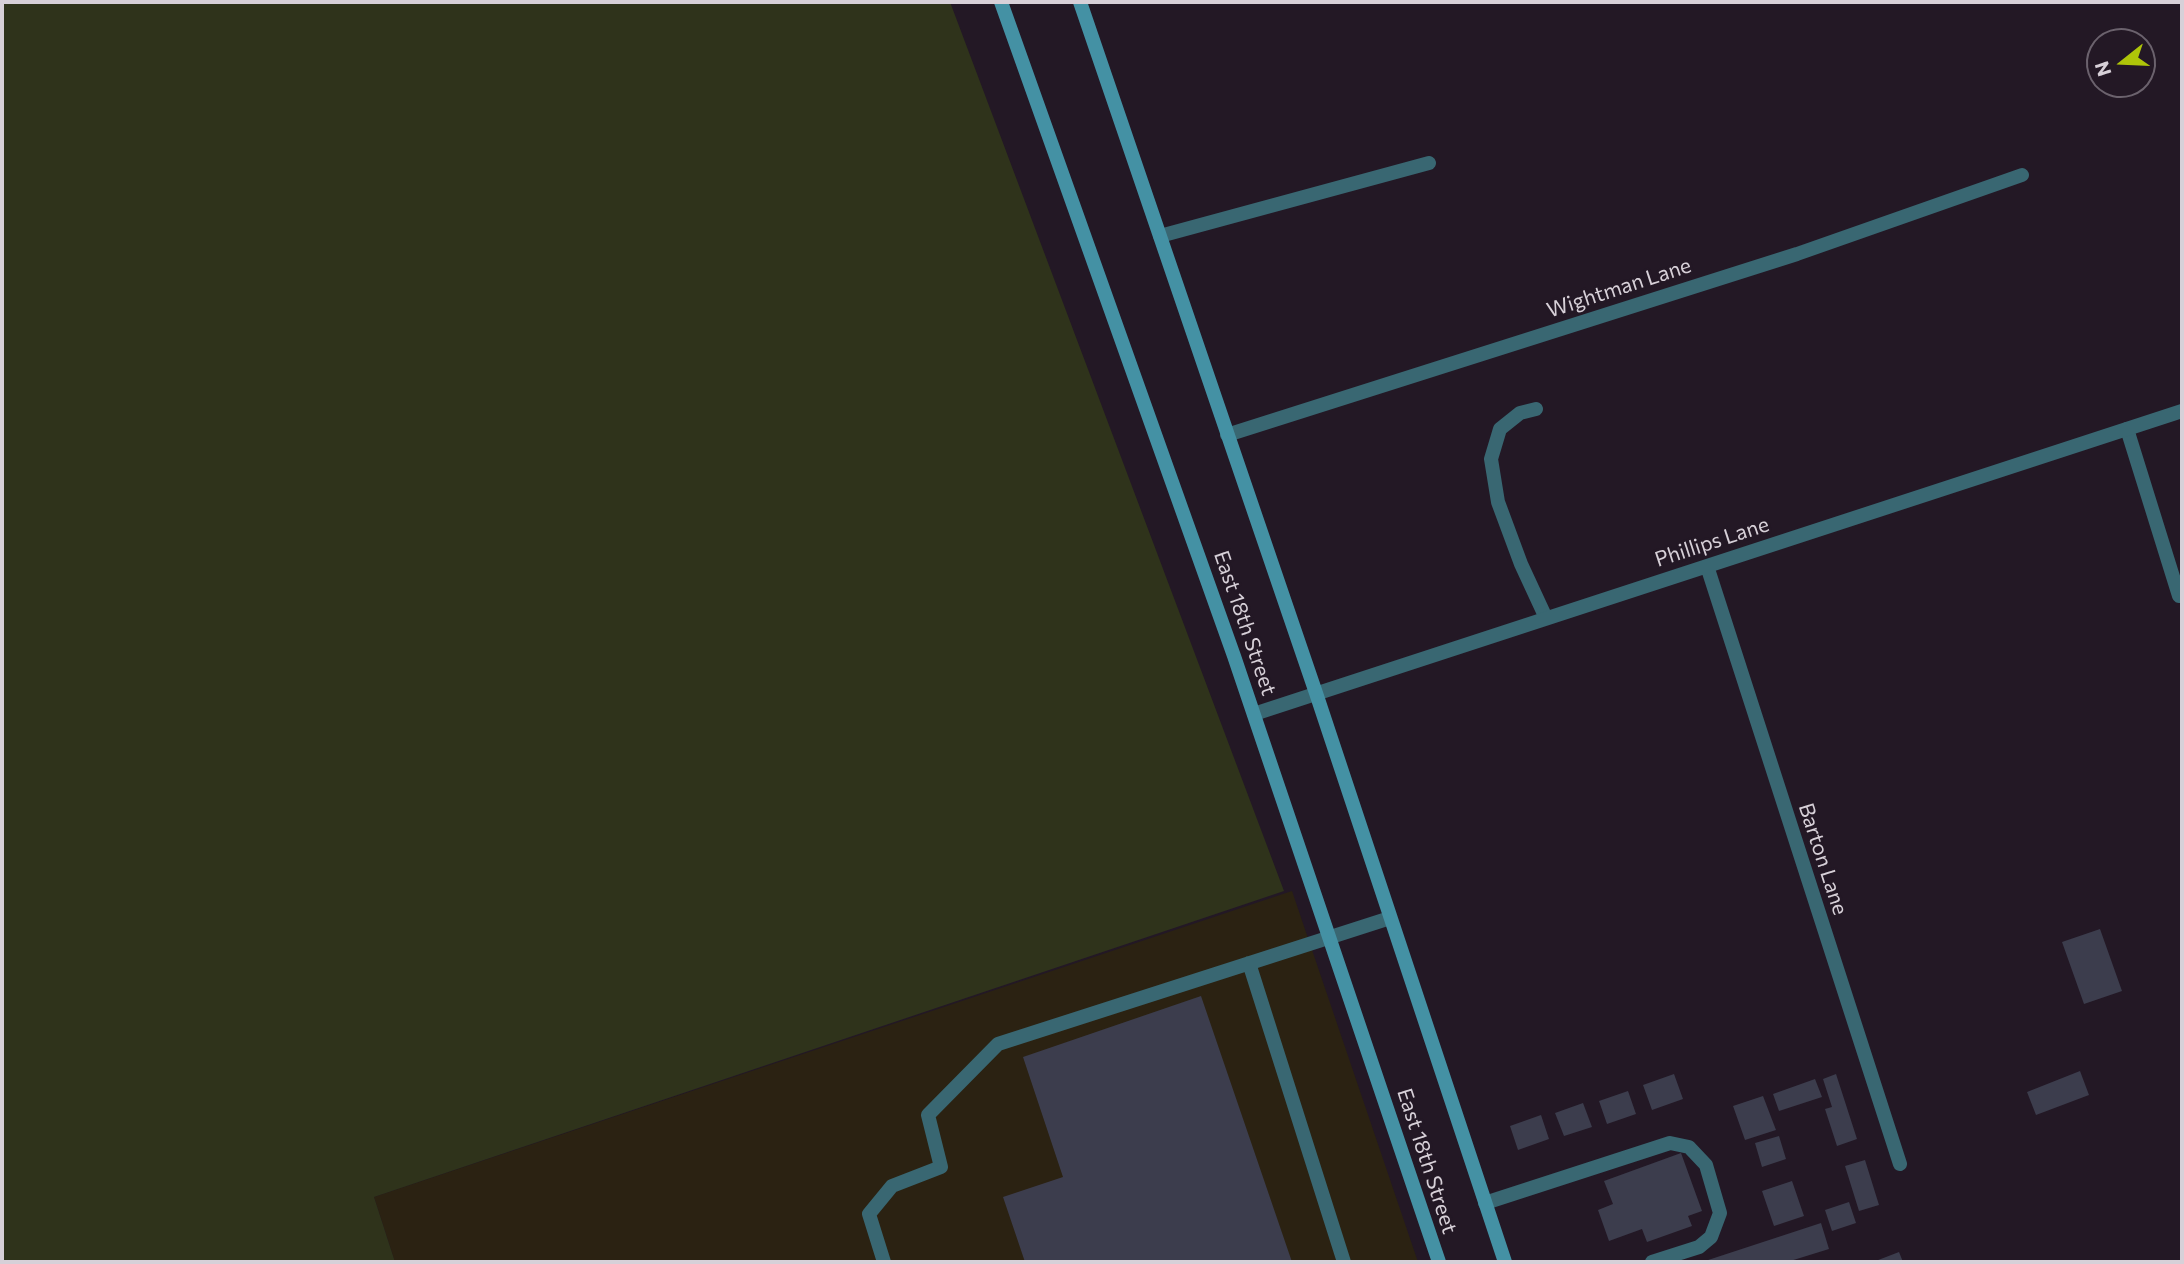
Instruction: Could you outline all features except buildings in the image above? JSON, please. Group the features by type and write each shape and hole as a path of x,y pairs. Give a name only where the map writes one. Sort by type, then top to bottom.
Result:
{"main road":[{"name":"East 18th Street","path":"1001,2 1254,714 1439,1262"},
{"name":"East 18th Street","path":"1080,2 1316,693 1504,1262"}],"street":[{"path":"1160,236 1429,163"},
{"name":"Wightman Lane","path":"1227,435 1797,254 2022,175"},
{"path":"1536,409 1520,413 1500,429 1491,458 1498,502 1521,564 1546,618"},
{"name":"Phillips Lane","path":"1254,714 2182,411"},
{"path":"2127,429 2179,596"},
{"name":"Barton Lane","path":"1707,566 1900,1164"},
{"path":"884,1262 869,1214 892,1186 941,1167 928,1115 998,1044 1390,918"},
{"path":"1249,963 1345,1262"},
{"path":"1485,1203 1670,1143 1689,1147 1706,1165 1720,1213 1711,1237 1699,1247 1651,1262"}],"shaded area":[{"path":"1292,891 1418,1262 395,1262 374,1197"}],"green space":[{"path":"2,2 950,2 1284,891 374,1197 395,1262 2,1262"}]}
